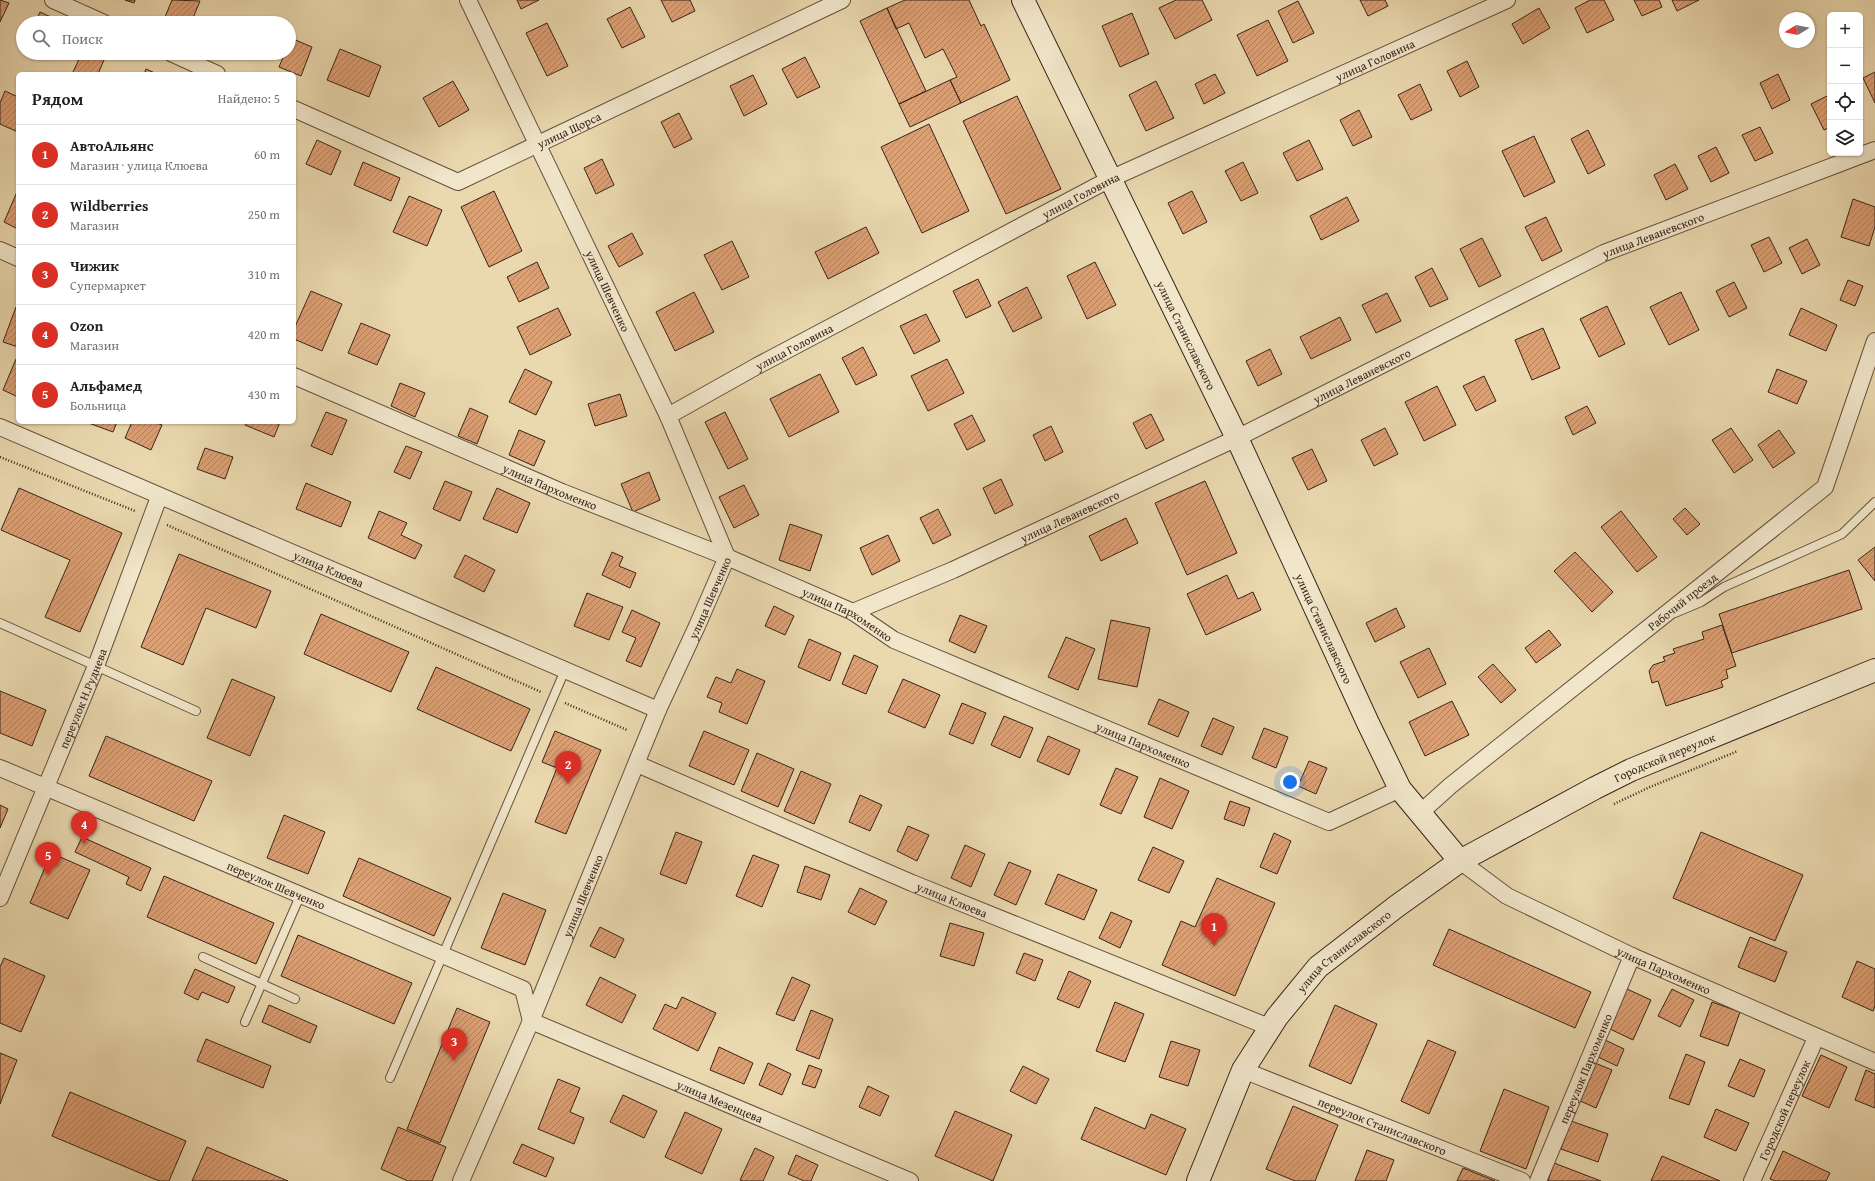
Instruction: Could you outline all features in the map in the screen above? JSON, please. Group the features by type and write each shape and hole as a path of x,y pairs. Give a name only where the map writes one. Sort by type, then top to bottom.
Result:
{"street":[{"path":"53,0 88,16"},
{"name":"улица Шевченко","path":"461,1181 531,1021 658,710 727,557 668,416 468,0"},
{"name":"улица Щорса","path":"296,109 458,182 539,145 842,0"},
{"name":"улица Станиславского","path":"1023,0 1237,438 1400,789 1460,861 1397,906 1318,967 1270,1027 1243,1070 1198,1181"},
{"name":"улица Головина","path":"668,416 764,362 1110,179 1507,0"},
{"path":"186,60 213,72"},
{"name":"улица Леваневского","path":"854,612 953,570 1237,438 1604,253 1875,150"},
{"path":"0,250 16,257"},
{"name":"Рабочий проезд","path":"1420,813 1450,786 1825,487 1875,341"},
{"name":"улица Пархоменко","path":"296,377 562,492 727,557 854,612 894,640 1329,822 1400,789"},
{"name":"улица Клюева","path":"0,427 159,497 658,710"},
{"name":"переулок Н.Руднева","path":"0,898 96,666 159,497"},
{"name":"Городской переулок","path":"1460,861 1588,791 1631,770 1875,670"},
{"name":"улица Клюева","path":"637,764 912,883 1270,1027"},
{"name":"переулок Шевченко","path":"0,768 523,989 531,1021"},
{"name":"улица Пархоменко","path":"1460,861 1507,896 1632,956 1816,1038 1875,1062"},
{"name":"переулок Пархоменко","path":"1538,1181 1632,956"},
{"name":"улица Мезенцева","path":"531,1021 910,1181"},
{"name":"Городской переулок","path":"1752,1181 1816,1038"},
{"name":"переулок Станиславского","path":"1243,1070 1522,1181"}],"lane":[{"path":"1660,620 1701,602 1724,587 1842,534 1875,502"},
{"path":"0,623 196,711"},
{"path":"390,1078 565,670"},
{"path":"246,1022 300,896"},
{"path":"203,957 296,999"}],"path":[{"path":"0,457 151,518 627,730"},
{"path":"1607,807 1650,787 1744,748"}],"building":[{"path":"0,0 9,3 0,22"},
{"path":"125,0 135,0 134,3"},
{"path":"172,0 200,1 194,16 165,16"},
{"path":"517,0 539,0 521,9"},
{"path":"661,0 690,0 695,11 672,22"},
{"path":"905,0 969,0 981,26 984,24 1010,80 961,103 950,80 957,77 943,49 925,58 909,23 896,29 887,8"},
{"path":"1176,0 1202,0 1212,20 1175,39 1159,8"},
{"path":"1360,0 1385,0 1388,6 1368,16"},
{"path":"1590,0 1604,0 1614,20 1587,33 1575,8"},
{"path":"1634,0 1659,0 1662,7 1642,16"},
{"path":"1672,0 1699,0 1677,11"},
{"path":"1298,1 1314,33 1293,43 1278,11"},
{"path":"630,7 645,37 622,48 607,19"},
{"path":"887,8 926,91 899,104 860,21"},
{"path":"1539,8 1550,28 1523,44 1512,24"},
{"path":"40,12 49,16 38,16"},
{"path":"1132,13 1149,54 1120,67 1102,26"},
{"path":"1268,20 1288,61 1257,76 1237,35"},
{"path":"547,23 568,66 547,76 526,33"},
{"path":"296,40 312,47 301,76 296,74 296,72 291,72 279,67 282,60 296,60"},
{"path":"340,49 381,66 369,97 327,80"},
{"path":"805,57 820,87 797,98 782,69"},
{"path":"79,60 104,60 99,72 73,72"},
{"path":"1467,61 1479,87 1460,97 1447,71"},
{"path":"146,69 153,72 145,72"},
{"path":"1875,72 1875,103 1863,78"},
{"path":"1215,74 1225,93 1204,104 1195,84"},
{"path":"1778,74 1790,100 1772,109 1760,83"},
{"path":"753,75 767,104 744,116 730,86"},
{"path":"950,80 961,103 910,127 899,104"},
{"path":"453,81 469,110 439,127 423,98"},
{"path":"1156,81 1174,118 1146,131 1129,95"},
{"path":"1420,84 1432,110 1411,120 1398,95"},
{"path":"5,91 16,96 16,131 0,124 0,103"},
{"path":"1017,96 1061,189 1006,214 963,121"},
{"path":"1827,96 1827,128 1824,130 1811,104"},
{"path":"1359,110 1372,137 1353,146 1340,120"},
{"path":"679,113 692,139 674,148 661,122"},
{"path":"929,124 969,211 922,233 881,147"},
{"path":"1760,127 1773,153 1755,161 1742,135"},
{"path":"1588,130 1605,165 1588,174 1571,139"},
{"path":"1534,136 1555,182 1524,197 1502,151"},
{"path":"317,140 341,151 331,175 306,164"},
{"path":"1309,140 1323,169 1297,181 1283,153"},
{"path":"1716,147 1729,173 1711,182 1698,156"},
{"path":"602,159 614,185 596,194 584,168"},
{"path":"363,162 400,178 391,201 354,185"},
{"path":"1243,162 1258,193 1241,201 1225,171"},
{"path":"1675,164 1688,189 1666,200 1654,175"},
{"path":"494,191 522,251 489,267 461,207"},
{"path":"1192,191 1207,222 1183,234 1168,203"},
{"path":"16,194 16,228 4,222"},
{"path":"409,196 442,210 427,246 393,232"},
{"path":"1347,197 1359,221 1321,240 1310,216"},
{"path":"1853,199 1875,207 1875,227 1869,246 1841,237"},
{"path":"1546,217 1562,251 1542,261 1525,227"},
{"path":"866,227 879,253 828,279 815,252"},
{"path":"632,233 643,254 619,267 608,246"},
{"path":"1769,237 1782,263 1764,272 1751,245"},
{"path":"1482,238 1501,276 1479,287 1460,249"},
{"path":"1807,239 1820,265 1802,274 1789,248"},
{"path":"732,241 749,277 722,290 704,255"},
{"path":"537,262 549,288 519,302 507,277"},
{"path":"1095,262 1116,305 1087,319 1067,276"},
{"path":"1432,268 1448,299 1430,307 1415,277"},
{"path":"978,279 991,306 966,318 953,291"},
{"path":"1848,280 1863,286 1855,306 1840,300"},
{"path":"1734,282 1747,308 1729,317 1716,291"},
{"path":"1027,287 1042,318 1013,332 998,302"},
{"path":"311,291 342,304 322,351 296,340 296,325"},
{"path":"694,292 714,332 675,351 656,312"},
{"path":"1681,292 1699,330 1669,345 1650,307"},
{"path":"1387,293 1401,321 1376,333 1362,305"},
{"path":"1607,306 1625,344 1599,357 1580,319"},
{"path":"16,307 16,346 3,342"},
{"path":"558,308 571,335 530,355 517,327"},
{"path":"1801,308 1837,325 1826,351 1789,335"},
{"path":"926,314 940,341 914,354 900,326"},
{"path":"1340,317 1351,340 1311,359 1300,337"},
{"path":"361,323 390,335 377,365 348,353"},
{"path":"1543,328 1560,368 1532,380 1515,340"},
{"path":"863,347 877,375 856,385 842,358"},
{"path":"1270,349 1282,374 1258,386 1246,361"},
{"path":"16,359 16,396 3,390"},
{"path":"947,359 964,393 928,411 911,376"},
{"path":"525,369 552,382 536,415 509,402"},
{"path":"1777,369 1807,381 1797,404 1768,392"},
{"path":"820,374 839,412 789,437 770,399"},
{"path":"1484,376 1496,401 1476,411 1463,386"},
{"path":"400,383 425,393 415,417 391,406"},
{"path":"1437,386 1456,425 1424,441 1405,402"},
{"path":"620,394 627,416 595,426 588,404"},
{"path":"1587,406 1596,423 1573,435 1565,417"},
{"path":"470,408 488,416 477,444 458,436"},
{"path":"326,412 347,420 332,455 311,446"},
{"path":"725,412 748,459 728,469 705,422"},
{"path":"1151,414 1164,440 1146,449 1133,423"},
{"path":"972,415 985,441 967,450 954,424"},
{"path":"91,424 116,424 113,432"},
{"path":"131,424 162,425 151,450 125,438"},
{"path":"245,424 279,424 274,437"},
{"path":"1051,426 1063,452 1045,461 1033,435"},
{"path":"1385,428 1398,454 1374,466 1361,440"},
{"path":"1731,428 1753,460 1734,473 1712,440"},
{"path":"519,430 545,441 534,466 509,455"},
{"path":"1779,430 1795,453 1773,468 1758,445"},
{"path":"406,446 422,452 410,479 394,472"},
{"path":"205,448 233,457 225,479 197,469"},
{"path":"1312,449 1327,481 1308,490 1292,458"},
{"path":"649,472 660,500 633,512 621,484"},
{"path":"1001,479 1013,505 995,514 983,488"},
{"path":"445,481 472,492 460,521 433,509"},
{"path":"1205,481 1237,553 1187,575 1155,503"},
{"path":"306,483 351,502 341,527 296,509"},
{"path":"744,485 759,515 734,528 719,497"},
{"path":"19,488 122,533 80,632 45,617 70,560 1,530"},
{"path":"497,488 530,503 517,533 483,519"},
{"path":"1685,508 1700,524 1687,535 1673,519"},
{"path":"938,509 951,535 933,544 920,518"},
{"path":"379,511 407,523 401,535 422,545 415,559 368,538"},
{"path":"1621,511 1657,557 1637,572 1601,527"},
{"path":"1126,518 1138,543 1101,561 1089,536"},
{"path":"790,524 822,535 810,571 779,560"},
{"path":"888,535 900,561 872,575 860,548"},
{"path":"1875,547 1875,581 1858,560"},
{"path":"612,552 623,557 619,566 636,573 630,588 602,575"},
{"path":"1575,552 1613,592 1592,612 1554,571"},
{"path":"179,554 271,591 256,628 206,608 183,665 141,647"},
{"path":"465,555 495,570 484,592 454,577"},
{"path":"1849,570 1862,609 1732,653 1719,614"},
{"path":"1227,575 1238,599 1253,592 1261,610 1206,635 1187,594"},
{"path":"587,593 623,607 609,640 574,626"},
{"path":"774,606 794,616 785,635 765,626"},
{"path":"1396,608 1405,627 1375,642 1366,623"},
{"path":"632,610 660,623 641,667 626,661 636,638 622,632"},
{"path":"321,614 409,652 391,692 304,654"},
{"path":"960,615 987,626 975,653 949,641"},
{"path":"1111,620 1150,628 1137,687 1098,679"},
{"path":"1722,625 1736,666 1726,670 1728,678 1721,681 1723,687 1666,706 1658,681 1652,683 1649,671 1653,665 1665,661 1663,657 1675,653 1673,649 1704,639 1702,632"},
{"path":"1549,630 1561,645 1536,663 1525,648"},
{"path":"1066,637 1095,649 1078,690 1048,677"},
{"path":"809,639 841,653 830,681 798,667"},
{"path":"1429,648 1446,684 1418,698 1400,662"},
{"path":"854,655 878,666 866,694 842,684"},
{"path":"1493,664 1516,690 1501,703 1478,677"},
{"path":"436,667 530,709 511,751 417,709"},
{"path":"737,669 765,681 747,724 719,712 722,703 707,697 716,677 731,683"},
{"path":"232,679 275,697 250,756 207,738"},
{"path":"903,679 940,695 925,728 888,712"},
{"path":"0,691 46,710 32,746 0,733"},
{"path":"1159,699 1189,712 1178,737 1148,724"},
{"path":"1452,701 1469,735 1425,756 1409,722"},
{"path":"962,703 986,713 973,744 949,734"},
{"path":"1004,716 1033,728 1020,758 991,745"},
{"path":"1213,718 1234,727 1222,755 1201,746"},
{"path":"1264,728 1288,737 1276,768 1252,758"},
{"path":"555,731 601,750 566,834 535,822 557,768 542,762"},
{"path":"704,731 749,750 734,785 689,766"},
{"path":"106,736 212,781 194,821 89,776"},
{"path":"1048,736 1080,750 1069,775 1037,761"},
{"path":"757,753 794,769 778,807 741,791"},
{"path":"1309,761 1327,768 1316,794 1298,786"},
{"path":"1116,768 1138,777 1121,814 1100,805"},
{"path":"801,771 831,784 814,824 784,811"},
{"path":"1160,778 1189,791 1172,829 1144,817"},
{"path":"860,795 882,805 870,831 849,822"},
{"path":"1230,801 1250,808 1244,826 1224,819"},
{"path":"0,805 8,809 0,828"},
{"path":"284,815 325,832 308,874 267,858"},
{"path":"908,826 929,835 917,861 897,851"},
{"path":"676,832 702,842 686,884 660,874"},
{"path":"1701,832 1803,875 1775,941 1673,898"},
{"path":"1274,833 1291,841 1277,874 1260,867"},
{"path":"82,837 151,868 141,891 126,884 129,877 75,852"},
{"path":"965,845 985,854 971,887 951,878"},
{"path":"1153,847 1184,861 1169,893 1138,880"},
{"path":"51,853 90,870 68,919 30,903"},
{"path":"753,855 779,865 762,907 736,896"},
{"path":"359,858 451,898 434,936 343,896"},
{"path":"1009,862 1031,871 1016,905 994,895"},
{"path":"805,866 830,875 821,900 797,892"},
{"path":"1058,874 1097,890 1084,920 1045,904"},
{"path":"164,876 274,923 256,964 147,917"},
{"path":"1217,878 1275,903 1235,996 1162,965 1181,921 1195,927"},
{"path":"860,888 887,901 875,925 848,912"},
{"path":"503,893 546,910 525,965 481,948"},
{"path":"1111,912 1132,921 1120,948 1099,938"},
{"path":"950,923 984,933 974,966 940,956"},
{"path":"600,927 624,939 615,958 590,946"},
{"path":"1449,929 1591,992 1575,1028 1433,965"},
{"path":"298,935 412,983 394,1024 281,976"},
{"path":"1750,937 1787,952 1775,982 1738,967"},
{"path":"1024,953 1043,960 1035,981 1016,973"},
{"path":"4,958 45,976 21,1032 0,1023 0,967"},
{"path":"1857,961 1875,969 1875,1006 1873,1011 1842,997"},
{"path":"195,969 235,987 228,1003 202,992 198,1000 184,993"},
{"path":"1069,971 1091,981 1079,1008 1057,999"},
{"path":"600,977 636,995 622,1023 586,1005"},
{"path":"792,977 810,985 794,1021 776,1014"},
{"path":"1627,989 1651,1000 1633,1040 1610,1029"},
{"path":"1672,989 1694,1000 1680,1027 1658,1016"},
{"path":"682,997 716,1013 698,1051 653,1029 665,1004 676,1009"},
{"path":"1115,1002 1144,1014 1125,1062 1096,1051"},
{"path":"1712,1002 1740,1012 1728,1046 1700,1036"},
{"path":"269,1005 317,1026 310,1043 262,1022"},
{"path":"1335,1005 1377,1024 1351,1084 1309,1066"},
{"path":"457,1008 490,1022 440,1143 407,1129"},
{"path":"811,1010 833,1019 819,1059 796,1050"},
{"path":"206,1039 271,1066 263,1088 197,1061"},
{"path":"1428,1040 1456,1052 1429,1114 1401,1101"},
{"path":"1605,1040 1624,1049 1617,1066 1598,1057"},
{"path":"1171,1041 1200,1050 1188,1086 1159,1077"},
{"path":"719,1047 753,1063 744,1084 710,1070"},
{"path":"0,1053 17,1060 0,1104"},
{"path":"1686,1054 1705,1062 1689,1105 1669,1098"},
{"path":"1821,1055 1847,1067 1829,1108 1802,1096"},
{"path":"1740,1059 1765,1070 1754,1097 1728,1086"},
{"path":"768,1063 791,1074 782,1095 759,1085"},
{"path":"1595,1063 1612,1070 1596,1108 1578,1100"},
{"path":"809,1065 822,1070 815,1088 802,1084"},
{"path":"1023,1066 1049,1079 1036,1104 1010,1091"},
{"path":"1866,1070 1875,1074 1875,1108 1855,1100"},
{"path":"558,1079 580,1088 570,1112 584,1118 574,1144 538,1129"},
{"path":"868,1086 889,1096 880,1116 859,1107"},
{"path":"1504,1089 1549,1107 1526,1169 1480,1151"},
{"path":"70,1092 186,1141 169,1181 159,1181 52,1136"},
{"path":"623,1095 657,1111 644,1138 610,1122"},
{"path":"1293,1106 1338,1125 1315,1181 1295,1181 1266,1169"},
{"path":"1095,1107 1145,1129 1151,1114 1186,1129 1166,1175 1081,1139"},
{"path":"1716,1109 1749,1123 1736,1151 1704,1137"},
{"path":"955,1111 1012,1135 993,1181 935,1156"},
{"path":"685,1112 722,1129 702,1174 665,1157"},
{"path":"1571,1121 1608,1134 1598,1162 1561,1149"},
{"path":"398,1127 446,1147 432,1181 408,1181 381,1169"},
{"path":"522,1144 554,1158 546,1177 513,1163"},
{"path":"207,1147 288,1181 192,1181"},
{"path":"755,1148 774,1157 763,1181 740,1180"},
{"path":"1367,1150 1394,1160 1386,1181 1355,1181"},
{"path":"1783,1151 1830,1173 1826,1181 1775,1181 1770,1179"},
{"path":"796,1155 818,1165 811,1181 804,1181 788,1174"},
{"path":"1662,1156 1720,1181 1651,1181"},
{"path":"1554,1163 1601,1181 1548,1181"},
{"path":"1463,1168 1495,1181 1457,1181"}],"place":[{"name":"Wildberries","path":"568,784"},
{"name":"Ozon","path":"84,844"},
{"name":"Альфамед","path":"48,875"},
{"name":"АвтоАльянс","path":"1214,946"},
{"name":"Чижик","path":"454,1061"}]}
